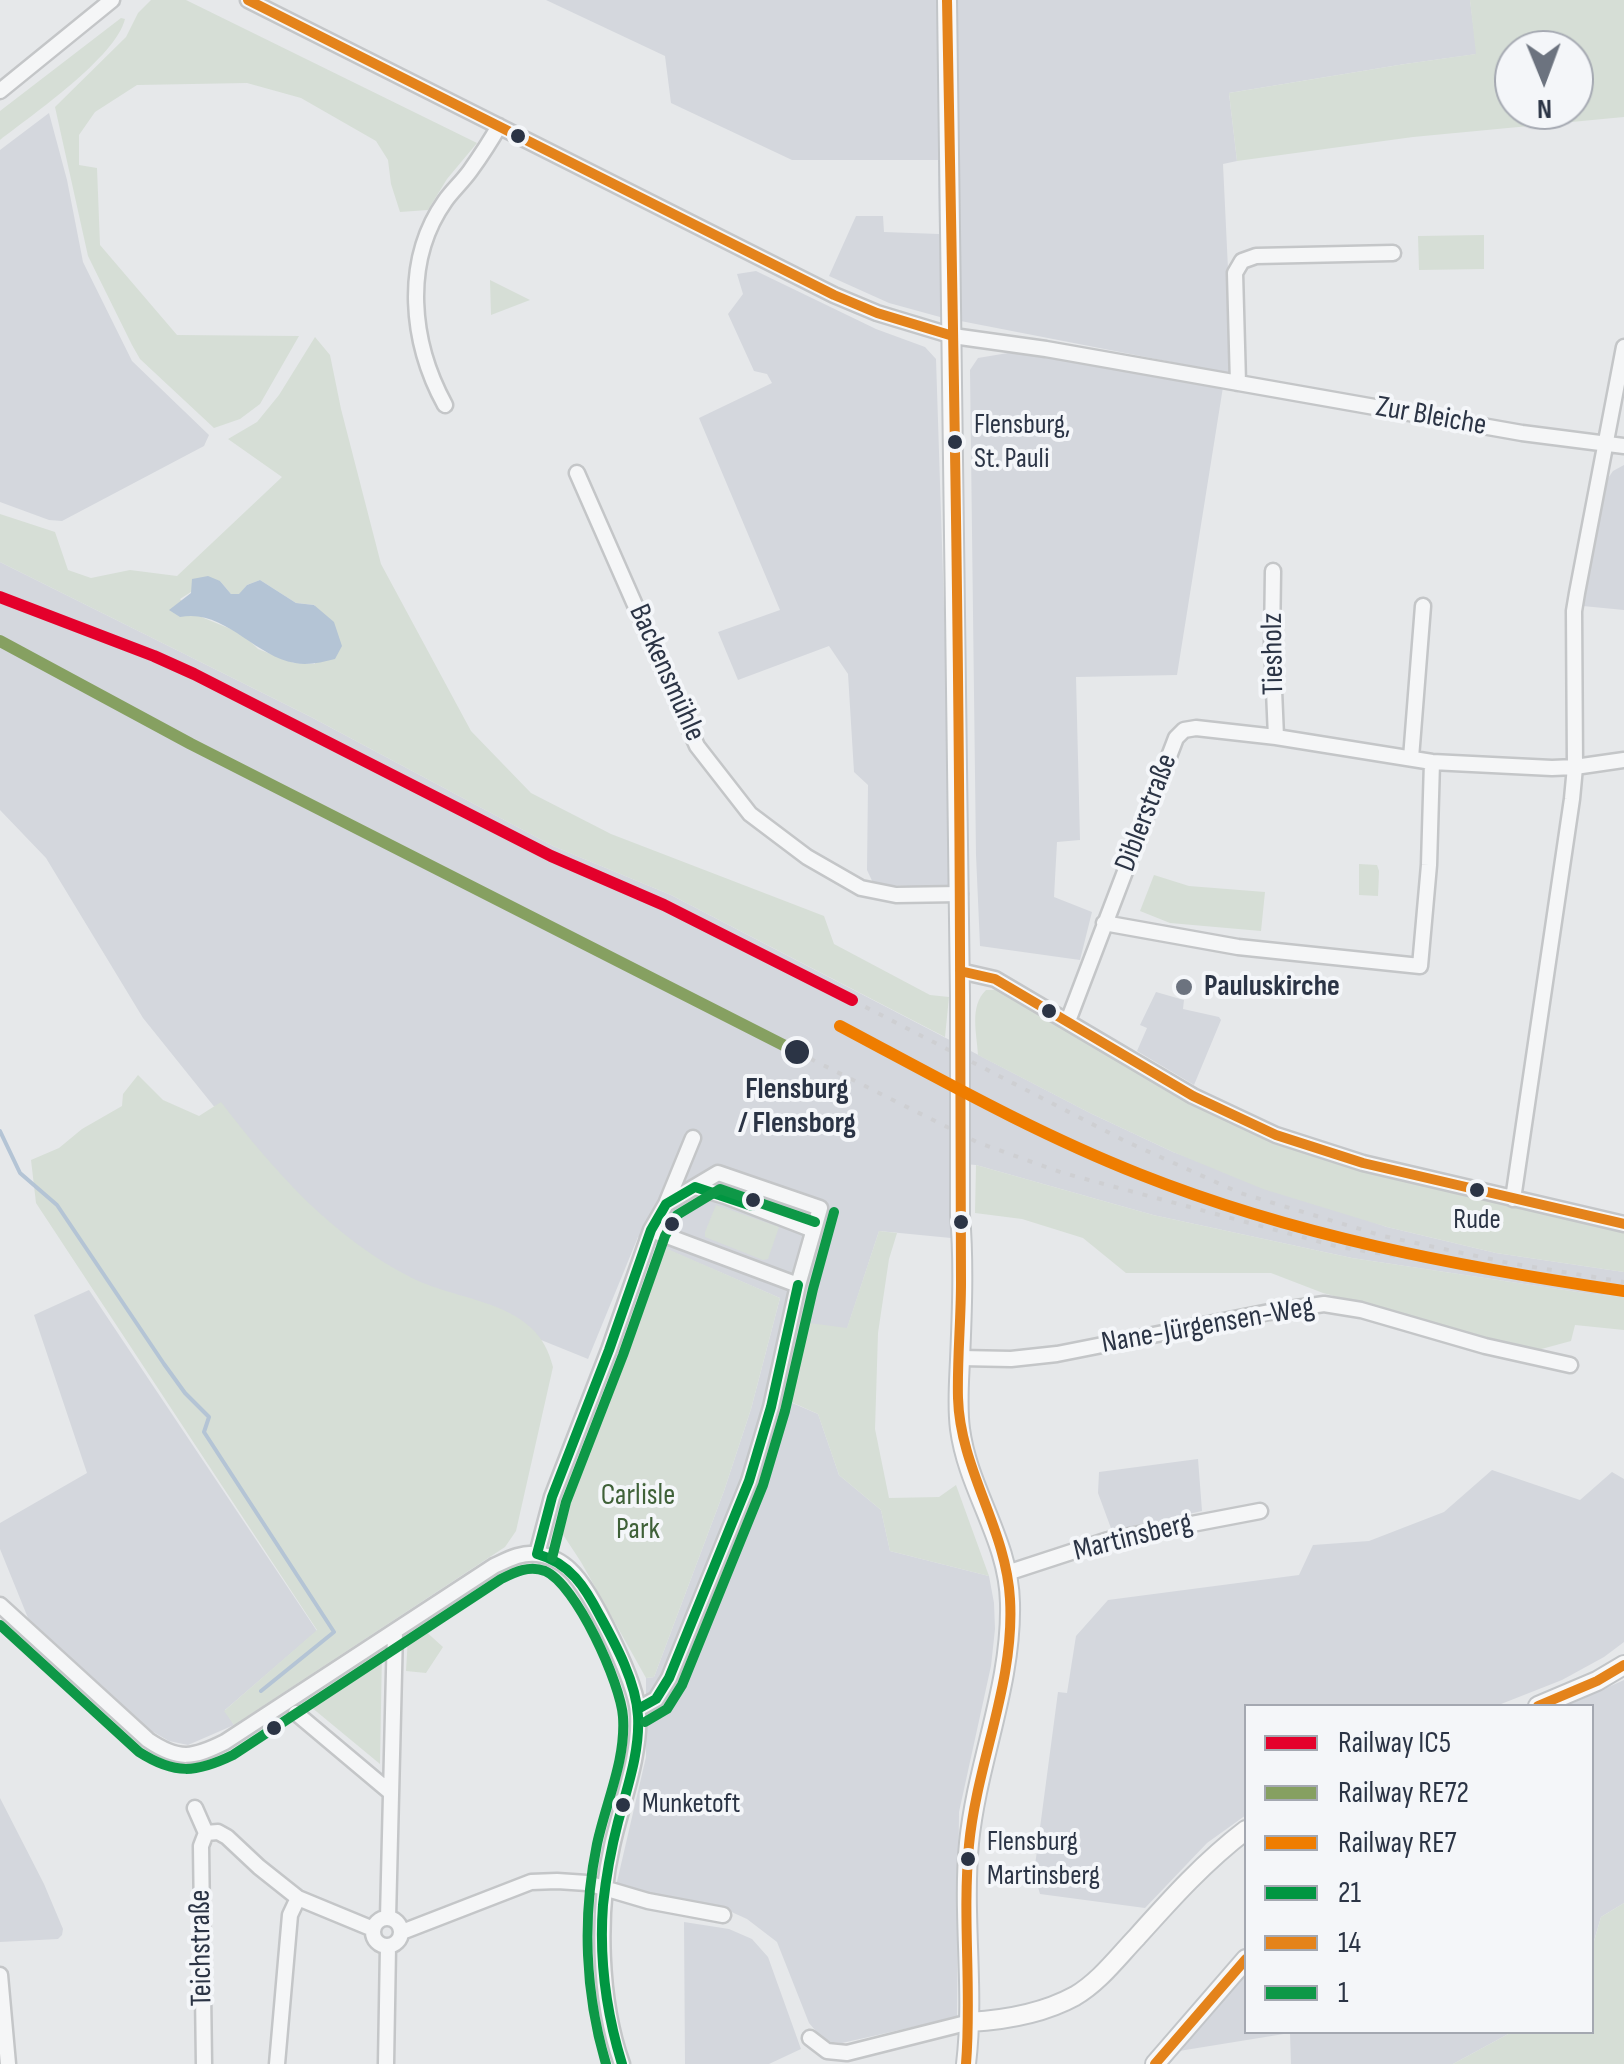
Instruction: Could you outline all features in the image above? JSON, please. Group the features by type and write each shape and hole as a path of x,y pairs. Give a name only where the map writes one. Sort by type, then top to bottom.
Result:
{"main road":[{"path":"948,0 960,894 958,1396 965,1453 1008,1572 1010,1631 975,1797 969,1846 970,2031 966,2064"},
{"path":"1543,1704 1624,1665"},
{"path":"970,2031 1048,2008 1094,1984 1191,1877 1244,1832"},
{"path":"1158,2060 1244,1961"}],"street":[{"path":"0,91 112,0"},
{"name":"Zur Bleiche","path":"248,0 834,295 877,313 953,336 1046,348 1522,433 1624,446"},
{"path":"446,405 426,357 414,300 416,274 432,224 444,202 499,126"},
{"path":"1238,383 1236,273 1242,261 1256,256 1392,253"},
{"path":"1513,1198 1575,767 1574,611 1624,347"},
{"name":"Backensmühle","path":"577,474 697,746 750,814 807,858 862,888 896,895 960,894"},
{"name":"Tiesholz","path":"1273,572 1276,737"},
{"path":"1411,758 1423,606"},
{"name":"Diblerstraße","path":"1068,1021 1176,738 1184,730 1276,737 1432,762 1575,767 1624,760"},
{"path":"1104,923 1238,946 1420,966 1429,865 1432,762"},
{"path":"960,972 995,979 1179,1089 1276,1135 1364,1163 1624,1224"},
{"path":"537,1554 552,1498 650,1230 666,1204 693,1138"},
{"path":"638,1709 656,1699 669,1678 750,1482 820,1208 718,1173 666,1204"},
{"path":"695,1187 813,1230"},
{"path":"650,1230 798,1285"},
{"name":"Nane-Jürgensen-Weg","path":"960,1358 1011,1359 1057,1354 1324,1304 1570,1364"},
{"name":"Martinsberg","path":"1008,1572 1108,1540 1260,1510"},
{"path":"0,1606 148,1740 178,1756 196,1755 225,1742 494,1566 516,1556 537,1554 562,1563 578,1578 614,1643 638,1709 635,1752 605,1888 604,1967 610,2016 622,2064"},
{"path":"388,1918 395,1631"},
{"path":"296,1713 390,1792"},
{"path":"195,1808 206,1833 218,1832 227,1837 298,1898 373,1929"},
{"name":"Teichstraße","path":"204,2064 201,1846 206,1833"},
{"path":"402,1932 396,1921 388,1918 373,1929 376,1942 388,1947 396,1944 402,1932 531,1882 557,1880 724,1914"},
{"path":"277,2064 290,1915 298,1898"},
{"path":"386,2064 388,1947"},
{"path":"0,1974 8,2064"},
{"path":"810,2038 827,2051 846,2053 970,2031"}],"shaded area":[{"path":"546,0 1470,0 1477,54 1229,93 1237,161 1223,164 1233,374 940,317 889,303 829,276 856,216 883,216 884,232 939,234 938,160 792,160 671,103 665,56"},
{"path":"49,113 83,262 132,361 209,435 204,446 62,521 0,502 0,150"},
{"path":"756,271 876,329 925,347 936,359 953,887 874,885 867,870 868,785 854,772 848,674 829,646 738,680 718,632 780,610 699,418 772,383 767,374 754,371 728,314 743,294 737,274"},
{"path":"1014,352 1223,387 1177,675 1076,677 1080,840 1057,842 1054,897 1092,912 1080,960 980,946 970,370 978,358"},
{"path":"1624,465 1624,610 1583,606 1604,484 1613,471"},
{"path":"0,562 311,717 553,846 671,895 1090,1113 1173,1152 1387,1227 1496,1253 1624,1272 1624,1297 1352,1258 1153,1215 976,1165 951,1163 951,1238 879,1231 847,1329 809,1324 790,1402 818,1414 839,1475 881,1510 890,1551 989,1576 994,1603 991,1666 959,1812 957,2017 842,2043 831,2042 809,2023 777,1942 747,1919 725,1909 616,1886 646,1757 646,1678 654,1677 724,1491 751,1409 780,1298 638,1237 588,1359 398,1282 261,1165 143,1018 46,858 0,810"},
{"path":"1156,992 1184,1000 1183,1009 1221,1020 1194,1085 1137,1051 1147,1028 1140,1025"},
{"path":"89,1290 317,1631 225,1710 234,1725 188,1745 169,1741 143,1726 28,1618 0,1549 0,1523 87,1473 34,1315"},
{"path":"1198,1459 1202,1511 1112,1531 1098,1493 1099,1472"},
{"path":"1492,1470 1580,1500 1612,1472 1624,1479 1624,1642 1562,1680 1501,1704 1244,1704 1244,1816 1207,1843 1145,1908 1040,1894 1034,1873 1058,1692 1067,1693 1076,1636 1108,1600 1299,1575 1313,1545 1369,1541 1444,1512"},
{"path":"1624,1680 1624,1903 1601,1917 1594,1941 1594,1704 1570,1704"},
{"path":"0,1798 63,1929 58,1939 0,1942"},
{"path":"684,1922 729,1929 752,1939 768,1957 801,2049 769,2064 685,2064"},
{"path":"1244,1973 1244,2034 1284,2034 1179,2051"},
{"path":"1290,2034 1508,2034 1453,2064 1291,2064"}],"green space":[{"path":"151,0 186,0 477,143 428,210 400,212 388,160 376,141 301,98 247,83 137,85 95,112 79,135 79,165 97,168 100,245 177,335 299,336 260,404 240,419 214,428 140,359 132,345 88,256 55,107 126,37 138,13"},
{"path":"1470,0 1624,0 1624,117 1594,120 1594,30 1494,30 1494,129 1237,161 1229,93 1476,54"},
{"path":"121,18 125,19 118,34 90,67 0,140 0,111"},
{"path":"1484,235 1484,269 1419,270 1418,236"},
{"path":"490,280 530,300 491,315"},
{"path":"315,337 330,355 381,564 471,731 531,793 611,834 824,916 834,944 930,995 949,997 945,1037 671,895 553,846 311,717 0,562 0,514 55,532 68,570 91,578 130,570 177,576 282,477 228,439 257,422","holes":["260,580 296,603 315,605 315,664 294,663 258,649 243,634 194,614 180,599 220,581 231,594 240,594 247,585"]},
{"path":"1359,864 1377,865 1378,896 1359,895"},
{"path":"1154,875 1189,886 1265,892 1261,931 1170,923 1140,911"},
{"path":"986,990 1011,995 1177,1097 1255,1134 1343,1164 1624,1232 1624,1272 1496,1253 1387,1227 1263,1189 1173,1152 978,1055 976,1012"},
{"path":"138,1075 163,1100 199,1116 221,1102 284,1177 357,1244 412,1278 515,1316 532,1328 545,1345 553,1367 516,1531 505,1547 234,1725 224,1711 317,1630 36,1203 31,1160 59,1148 82,1129 122,1106 123,1094"},
{"path":"976,1165 1153,1215 1352,1258 1624,1297 1624,1330 1575,1325 1571,1341 1534,1351 1323,1293 1271,1273 1126,1273 1083,1238 1022,1219 975,1213"},
{"path":"716,1205 779,1227 768,1259 705,1237"},
{"path":"879,1231 897,1233 889,1259 878,1333 875,1429 889,1498 939,1497 956,1485 989,1576 890,1551 881,1510 839,1475 818,1414 789,1401 809,1323 847,1328"},
{"name":"Carlisle Park","path":"663,1247 780,1298 751,1409 724,1491 654,1677 646,1678 556,1524"},
{"path":"422,1628 443,1647 426,1673 406,1671 408,1637"},
{"path":"382,1651 380,1764 305,1702"},
{"path":"1624,1903 1624,2064 1453,2064 1508,2034 1594,2034 1594,1941 1601,1917"}],"water":[{"path":"208,576 220,581 231,594 239,594 247,585 260,580 296,603 314,605 334,622 342,646 335,659 305,664 280,659 211,619 180,617 169,610 191,593 192,579"}],"waterway":[{"path":"0,1131 20,1173 57,1205 164,1364 209,1417 204,1432 334,1632 261,1691"}],"railway":[{"path":"852,1000 1125,1141 1240,1193 1383,1236 1624,1282"},
{"path":"797,1052 979,1143 1063,1173 1339,1247 1459,1266"}],"rail line":[{"name":"IC5","path":"0,597 194,674 551,856 664,905 852,1000"},
{"name":"RE72","path":"0,641 191,744 797,1052"},
{"name":"RE7","path":"840,1026 1062,1141 1198,1196 1378,1247 1624,1291"}],"transit line":[{"name":"14","path":"248,0 834,295 877,313 953,336"},
{"name":"14","path":"947,0 959,830 958,1398 966,1449 1000,1548 1010,1599 1007,1661 969,1845 966,2064"},
{"name":"14","path":"960,971 995,979 1193,1096 1276,1135 1363,1163 1624,1224"},
{"name":"21","path":"537,1554 552,1497 651,1230 666,1204 695,1187 752,1206"},
{"name":"1","path":"552,1558 566,1502 665,1236 677,1215 720,1189 815,1222"},
{"name":"1","path":"645,1722 667,1709 682,1685 763,1485 834,1212"},
{"name":"21","path":"638,1709 656,1699 669,1678 749,1481 771,1407 798,1285"},
{"name":"21","path":"537,1554 559,1563 588,1595 624,1664 636,1703 635,1756 611,1853 602,1925 605,1985 622,2064"},
{"name":"1","path":"0,1625 139,1752 164,1765 186,1769 233,1755 501,1579 533,1569 545,1571 570,1595 595,1636 623,1717 618,1765 601,1828 589,1899 590,1982 606,2064"},
{"name":"14","path":"1543,1704 1624,1665"},
{"name":"14","path":"1155,2064 1244,1961"}],"place":[{"name":"Flensburg, St. Pauli","path":"955,442"},
{"name":"Pauluskirche","path":"1184,987"},
{"name":"Flensburg / Flensborg","path":"797,1052"},
{"name":"Rude","path":"1477,1190"},
{"name":"Munketoft","path":"623,1805"},
{"name":"Flensburg Martinsberg","path":"968,1859"}]}
